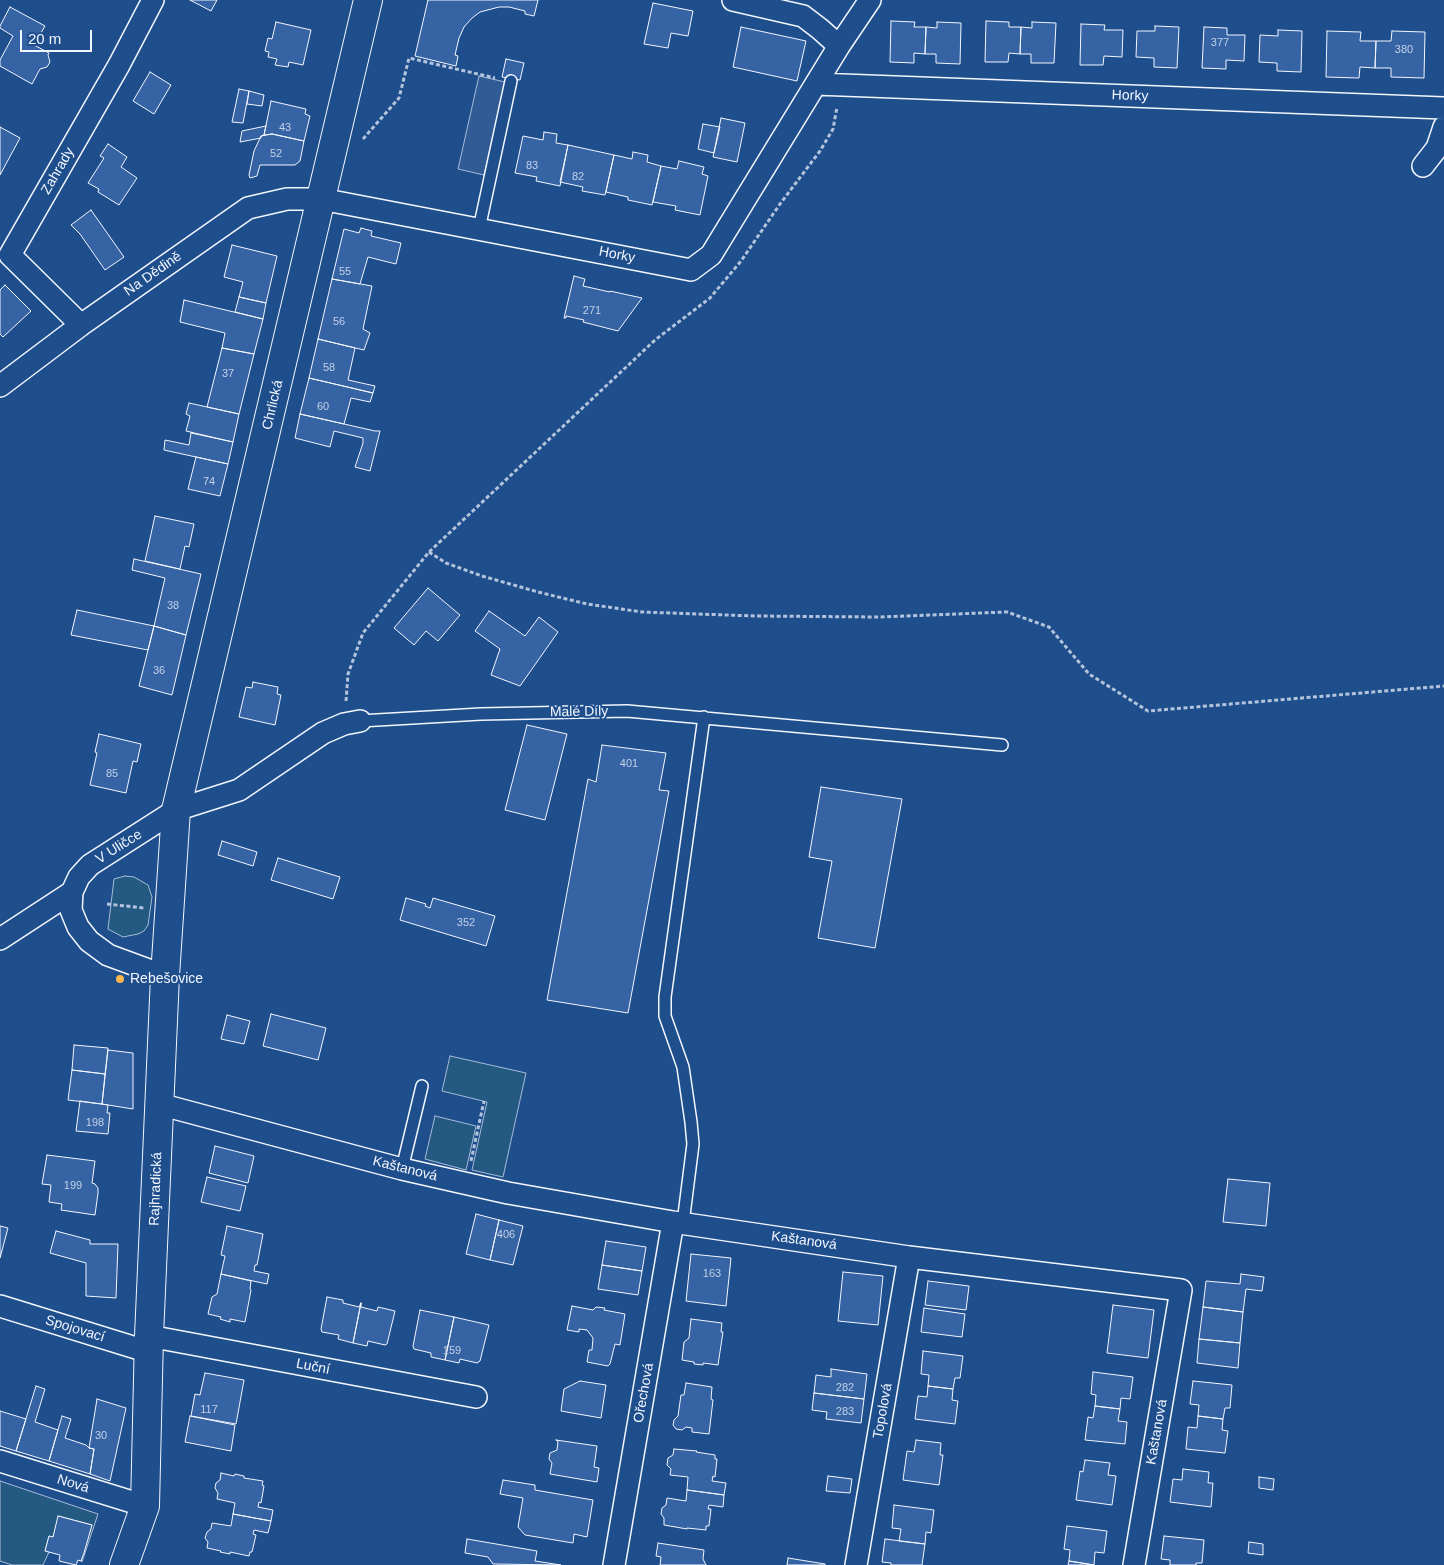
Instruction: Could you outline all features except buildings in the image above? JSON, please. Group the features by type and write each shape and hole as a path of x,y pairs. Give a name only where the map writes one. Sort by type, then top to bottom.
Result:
{"street":[{"name":"Zahrady","path":"81,325 10,255 119,65 153,0"},
{"name":"Chrlická","path":"176,810 368,0"},
{"path":"733,0 805,8 820,29 839,46"},
{"name":"Horky","path":"321,199 691,270 711,255 839,46 870,0"},
{"name":"Horky","path":"816,84 1444,108"},
{"path":"1423,166 1437,148 1444,127"},
{"name":"Na Dědině","path":"0,386 81,325 248,208 287,200 321,199"},
{"name":"Malé Díly","path":"176,810 239,790 323,733 352,722"},
{"name":"V Uličce","path":"0,939 72,892 79,877 90,865 176,810"},
{"name":"Rajhradická","path":"124,1565 145,1506 149,1344 159,1104 176,810"},
{"path":"72,892 71,910 78,928 89,942 108,955 165,976"},
{"name":"Kaštanová","path":"159,1104 402,1169 508,1194 678,1223 909,1257 1181,1290 1134,1565"},
{"name":"Ořechová","path":"614,1565 678,1223"},
{"name":"Topolová","path":"856,1565 909,1257"},
{"name":"Spojovací","path":"0,1306 149,1344"},
{"name":"Luční","path":"149,1344 476,1397"},
{"name":"Nová","path":"0,1461 145,1506"}],"lane":[{"path":"479,229 511,81"},
{"name":"Malé Díly","path":"352,722 481,714 627,710 1002,745"},
{"path":"678,1223 692,1144 691,1122 684,1067 665,1016 665,997 704,717"},
{"path":"402,1169 422,1086"}],"path":[{"path":"361,147 364,137 399,98 409,58 511,81"},
{"path":"352,722 348,674 363,633 429,552 655,340 710,298 742,262 780,204 820,151 833,129 842,86"},
{"path":"429,552 446,563 482,576 538,592 587,604 642,612 755,616 868,616 1007,612 1049,627 1089,674 1148,712 1444,686"},
{"path":"107,904 170,911"},
{"path":"466,1184 484,1101"}],"shaded area":[{"path":"479,76 505,82 484,175 458,169"},
{"path":"125,876 134,877 148,885 152,897 148,925 144,931 123,937 108,929 114,879"},
{"path":"450,1056 526,1073 503,1177 472,1170 487,1102 442,1091"},
{"path":"435,1116 476,1126 466,1170 425,1159"},
{"path":"0,1481 98,1514 82,1562 92,1525 59,1516 53,1537 49,1536 45,1551 49,1552 43,1565 12,1565 0,1561"}],"place":[{"name":"Rebešovice","path":"120,979"}]}
